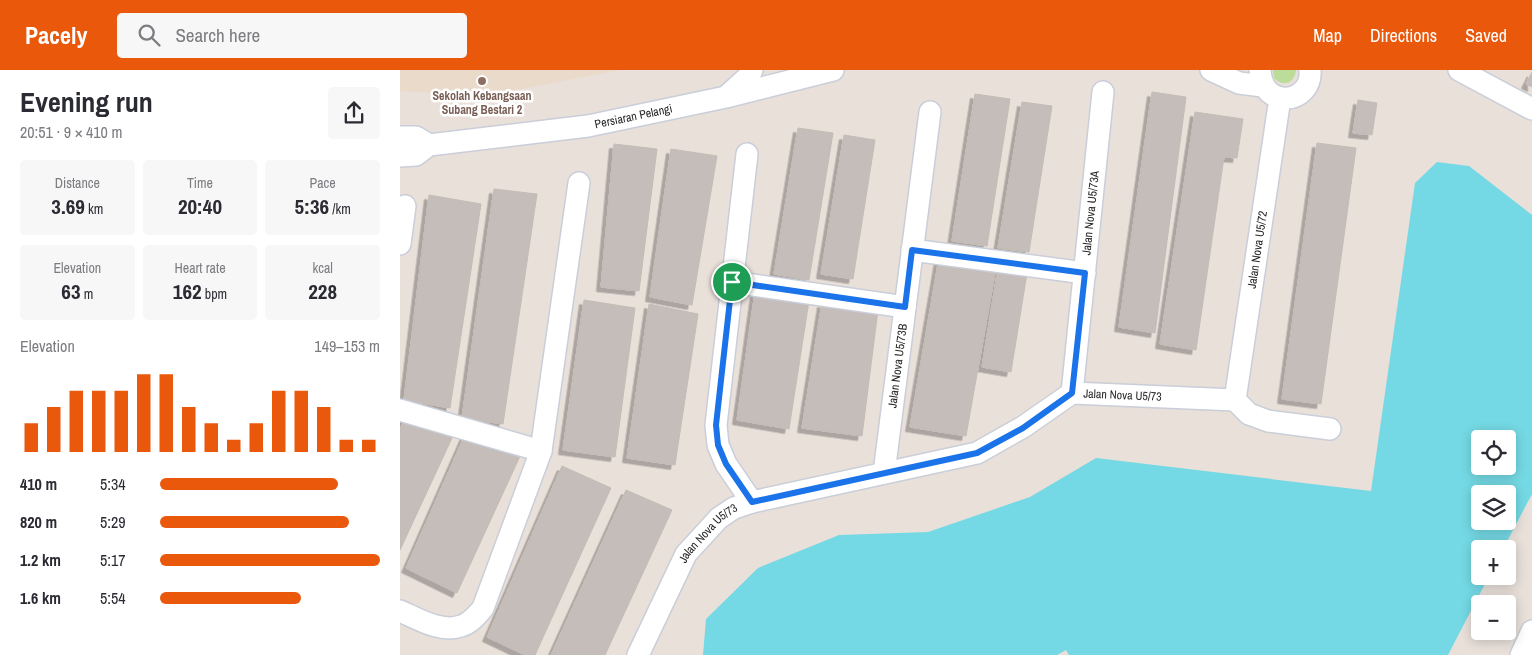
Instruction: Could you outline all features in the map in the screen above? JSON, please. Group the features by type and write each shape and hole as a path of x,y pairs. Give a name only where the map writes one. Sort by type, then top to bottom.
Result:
{"street":[{"path":"726,96 749,76 752,70"},
{"name":"Persiaran Pelangi","path":"400,156 416,155 429,145 588,126 726,96 799,74 833,70"},
{"path":"1211,70 1239,83 1268,85 1289,98 1304,90 1308,83 1310,70"},
{"path":"1459,70 1481,75 1532,109"},
{"name":"Jalan Nova U5/72","path":"1235,400 1268,85"},
{"name":"Jalan Nova U5/73A","path":"1072,393 1103,92"},
{"name":"Jalan Nova U5/73B","path":"884,473 930,112"},
{"name":"Persiaran Pelangi","path":"400,137 416,137 429,145"},
{"path":"747,154 716,425 718,445 726,464 752,502"},
{"path":"400,611 428,624 447,628 461,626 473,619 483,608 541,451 579,183"},
{"path":"400,244 404,206"},
{"path":"912,250 1085,273"},
{"path":"732,282 905,307"},
{"name":"Jalan Nova U5/73","path":"638,655 686,554 718,518 734,508 752,502 977,453 1023,428 1072,393 1235,400"},
{"path":"1235,400 1249,414 1268,421 1330,429"},
{"path":"400,410 541,451"},
{"path":"1521,655 1532,632"}],"shaded area":[{"name":"Sekolah Kebangsaan Subang Bestari 2","path":"400,70 621,70 489,95 400,91"}],"green space":[{"path":"1273,70 1296,70 1291,81 1281,83 1274,78"}],"water":[{"path":"1437,162 1469,166 1532,215 1532,494 1516,524 1516,485 1471,485 1471,530 1513,530 1508,540 1471,540 1471,585 1484,585 1479,595 1471,595 1471,611 1448,655 1069,655 1066,650 1057,655 703,655 706,619 758,568 839,535 928,532 1030,497 1096,458 1371,491 1415,183"}],"building":[{"path":"1532,72 1532,87 1526,84"},
{"path":"1152,92 1186,97 1155,333 1119,327"},
{"path":"975,94 1010,99 987,246 952,241"},
{"path":"1358,100 1377,103 1372,135 1353,133"},
{"path":"1022,102 1052,106 1029,252 998,248"},
{"path":"1195,112 1243,119 1237,158 1224,157 1196,350 1160,344"},
{"path":"798,128 833,133 809,280 774,274"},
{"path":"844,135 875,140 853,279 821,274"},
{"path":"1317,143 1356,148 1321,404 1282,399"},
{"path":"614,144 657,149 639,291 601,287"},
{"path":"671,149 717,156 692,305 650,297"},
{"path":"494,189 537,194 503,424 462,418"},
{"path":"429,195 481,204 450,408 404,400"},
{"path":"939,258 996,267 966,436 910,427"},
{"path":"998,268 1027,273 1011,372 982,367"},
{"path":"755,292 809,301 789,429 737,420"},
{"path":"584,300 635,308 615,457 563,450"},
{"path":"822,303 878,310 862,436 802,428"},
{"path":"649,304 698,314 675,465 627,458"},
{"path":"405,418 452,438 400,550 400,429"},
{"path":"467,430 521,454 457,593 406,568"},
{"path":"562,466 611,488 535,655 525,655 487,637"},
{"path":"626,490 672,510 605,655 551,655"}],"place":[{"name":"Sekolah Kebangsaan Subang Bestari 2","path":"482,81"}],"route":[{"path":"912,250 1085,273 1072,393 1023,428 977,453 752,502 726,464 718,445 716,425 732,282 905,307 912,250"}]}
